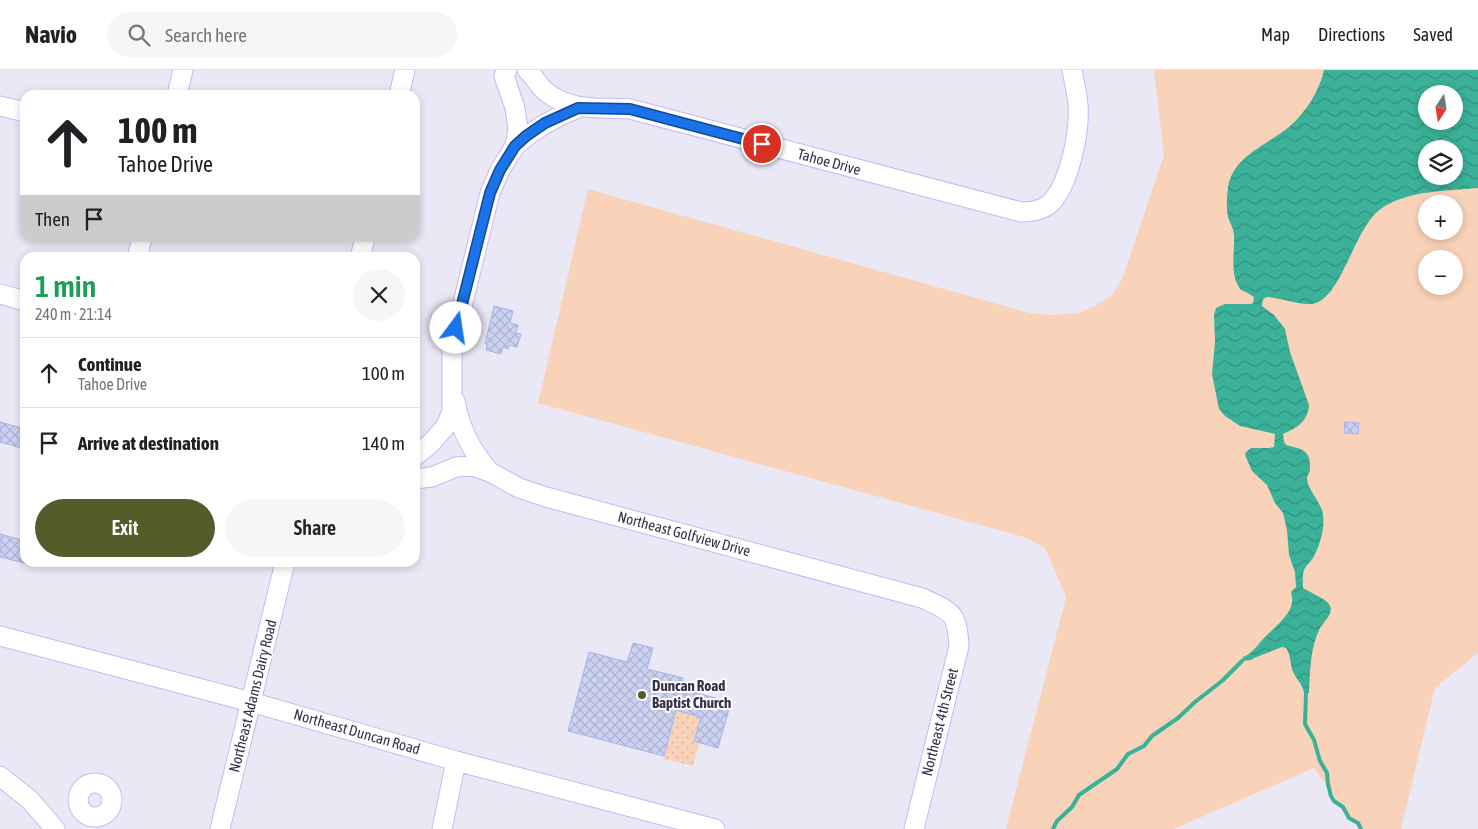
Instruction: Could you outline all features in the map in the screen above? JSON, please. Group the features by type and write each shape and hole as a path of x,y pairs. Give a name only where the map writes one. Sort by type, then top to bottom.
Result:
{"street":[{"path":"178,90 183,70"},
{"path":"400,90 405,70"},
{"name":"Tahoe Drive","path":"527,70 544,90 559,100 578,108 630,109 1021,212 1033,212 1047,206 1059,194 1068,171 1074,145 1078,106 1072,70"},
{"path":"420,452 446,426 452,411 452,348 484,213 500,170 515,146 518,129 506,75"},
{"path":"0,106 20,111"},
{"name":"Tahoe Drive","path":"515,146 545,123 578,108"},
{"path":"0,294 20,300"},
{"path":"453,390 460,424 471,449 490,472"},
{"name":"Northeast Golfview Drive","path":"420,478 432,477 456,467 472,466 490,472 519,488 546,497 922,598 944,608 952,615"},
{"name":"Northeast Adams Dairy Road","path":"220,829 284,567"},
{"name":"Northeast 4th Street","path":"914,829 959,646 958,626 952,615"},
{"name":"Northeast Duncan Road","path":"0,636 251,702 456,761 715,829"},
{"path":"442,829 456,761"},
{"path":"0,776 30,800 55,827 80,808"}],"shaded area":[{"path":"1154,70 1478,70 1478,653 1435,688 1401,829 1359,829 1314,768 1174,829 1006,829 1066,597 1045,548 1024,537 538,403 588,189 1030,313 1053,315 1079,313 1097,305 1113,294 1123,277 1164,155"},
{"path":"676,710 701,717 694,741 699,743 693,766 663,759"}],"water":[{"path":"1324,70 1478,70 1478,188 1416,195 1393,202 1382,208 1372,217 1363,230 1340,277 1332,290 1322,299 1312,304 1307,304 1267,297 1263,299 1262,306 1274,315 1285,329 1290,352 1309,405 1304,420 1283,434 1284,442 1286,445 1304,451 1309,457 1310,472 1307,478 1308,483 1323,515 1323,530 1320,541 1313,558 1304,570 1303,588 1328,602 1331,611 1320,628 1314,644 1309,693 1304,693 1293,672 1286,648 1282,647 1251,660 1242,661 1243,657 1253,651 1286,616 1291,605 1291,592 1296,587 1295,572 1289,555 1287,530 1283,513 1275,503 1267,485 1252,471 1245,455 1251,448 1274,447 1275,434 1240,426 1225,416 1219,409 1212,374 1215,343 1214,315 1216,308 1225,304 1251,304 1254,297 1241,290 1235,278 1233,264 1234,233 1228,217 1227,206 1228,187 1231,176 1252,152 1295,121 1311,101 1319,86"}],"building":[{"path":"494,306 513,311 510,323 518,325 516,333 521,334 517,347 509,345 508,349 503,347 501,354 486,350 487,345 485,344"},
{"path":"0,422 20,428 20,448 0,442"},
{"path":"1345,422 1359,423 1358,434 1344,433"},
{"path":"0,534 20,540 20,562 0,557"},
{"name":"Duncan Road Baptist Church","path":"633,643 653,648 647,669 683,678 681,689 731,702 718,748 694,741 701,717 676,710 664,756 568,731 589,652 627,662"}],"waterway":[{"path":"1053,829 1057,821 1072,807 1079,795 1117,769 1128,754 1144,746 1152,736 1178,718 1222,681 1242,661"},
{"path":"1306,693 1305,724 1314,740 1320,761 1327,773 1331,796 1334,801 1343,807 1349,818 1358,823 1361,829"}],"place":[{"name":"Duncan Road Baptist Church","path":"642,695"}],"route":[{"path":"456,328 490,193 500,170 515,146 545,123 578,108 630,109 762,144"}]}
